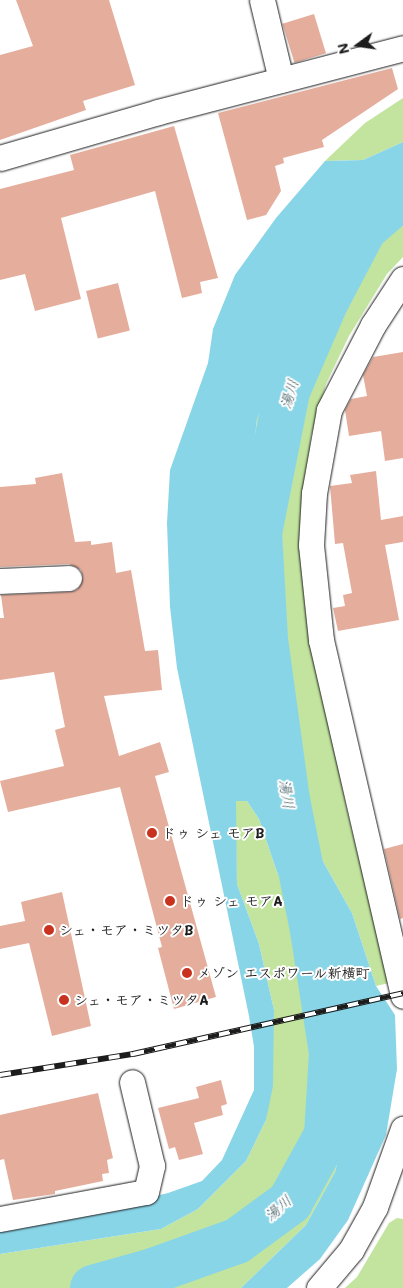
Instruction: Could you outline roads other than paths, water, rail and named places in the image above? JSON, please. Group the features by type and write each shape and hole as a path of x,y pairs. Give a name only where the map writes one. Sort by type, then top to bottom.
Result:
{"street":[{"path":"262,0 281,80"},
{"path":"0,158 403,48"},
{"path":"403,279 373,324 329,410 314,493 311,545 321,640 403,996"},
{"path":"0,581 69,578"},
{"path":"0,1219 146,1192 152,1166 132,1082"},
{"path":"319,1288 351,1250 375,1207 403,1130"}],"water":[{"path":"403,142 403,188 389,195 351,233 313,299 257,419 244,534 241,596 243,633 297,797 321,858 352,913 376,986 395,1015 397,1069 386,1135 348,1220 320,1259 287,1288 241,1288 306,1225 335,1172 346,1127 349,1070 344,1027 346,993 325,937 292,899 277,872 259,819 247,801 236,801 237,884 259,944 274,1010 273,1086 266,1120 246,1161 198,1209 161,1229 0,1254 0,1228 76,1216 168,1193 202,1181 222,1160 254,1090 254,1047 249,1016 177,668 170,607 167,523 170,470 208,363 213,329 235,275 276,218 325,161 363,160"}],"waterway":[{"name":"湯川","path":"93,1288 153,1271 237,1241 290,1202 327,1135 332,1053 313,930 287,800 265,639 259,533 287,391 326,301 364,229 403,195"}],"railway":[{"path":"0,1075 133,1054 403,993"}],"place":[{"name":"ドゥ シェ モアB","path":"152,833"},
{"name":"ドゥ シェ モアA","path":"170,901"},
{"name":"シェ・モア・ミツタB","path":"49,930"},
{"name":"メゾン エスポワール新横町","path":"187,973"},
{"name":"シェ・モア・ミツタA","path":"64,1000"}]}
